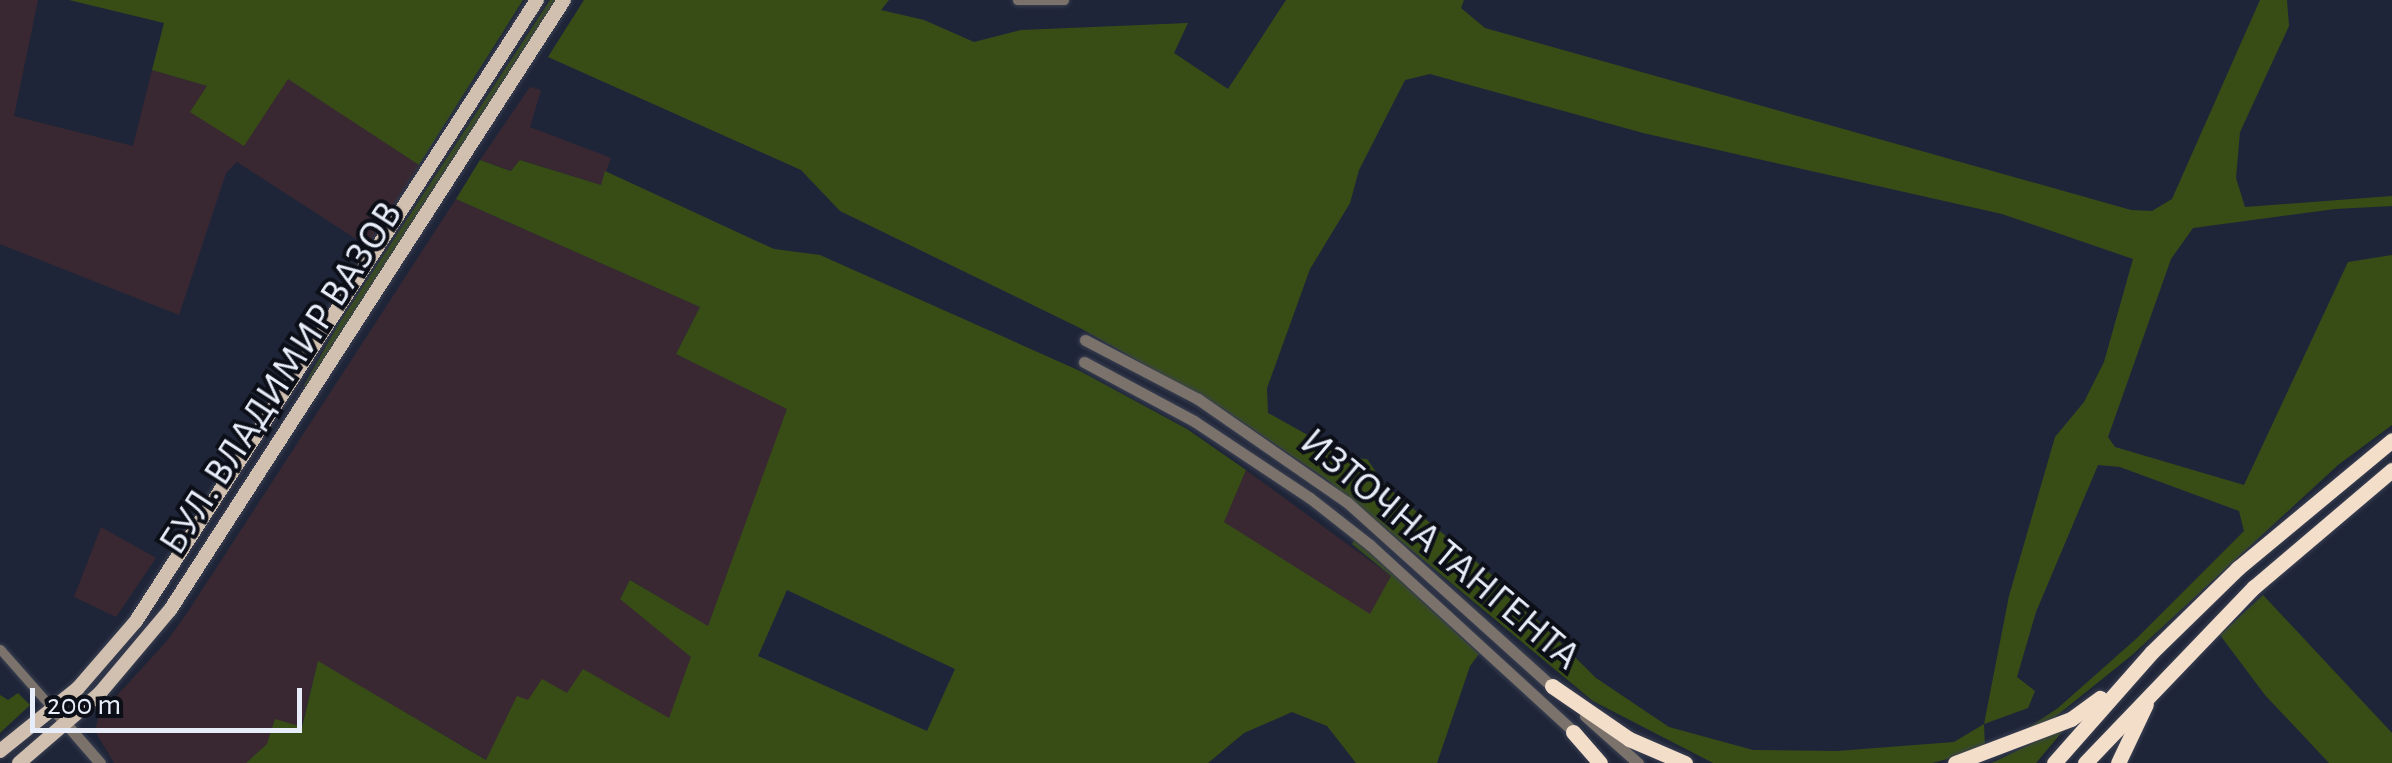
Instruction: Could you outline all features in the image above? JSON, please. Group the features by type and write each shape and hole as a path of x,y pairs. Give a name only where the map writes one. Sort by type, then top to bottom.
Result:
{"highway":[{"path":"1955,763 2071,720 2152,652 2293,520 2392,440"},
{"path":"2085,763 2171,668 2254,587 2392,470"},
{"path":"2054,763 2152,652"},
{"path":"2118,763 2146,704 2171,668"},
{"path":"1552,686 1629,739 1685,763"},
{"path":"1573,732 1604,763"}],"main road":[{"name":"БУЛ. ВЛАДИМИР ВАЗОВ","path":"0,751 54,710 136,620 537,0"},
{"name":"БУЛ. ВЛАДИМИР ВАЗОВ","path":"19,763 100,693 170,610 564,0"}],"street":[{"path":"1018,0 1064,0"},
{"name":"ИЗТОЧНА ТАНГЕНТА","path":"1085,340 1198,398 1347,502 1638,763"},
{"name":"ИЗТОЧНА ТАНГЕНТА","path":"1084,362 1194,421 1310,498 1382,556 1573,732"},
{"path":"0,649 100,763"}],"shaded area":[{"path":"0,0 38,0 14,116 133,146 152,70 207,86 288,78 419,165 367,246 237,162 226,173 179,315 0,244"},
{"path":"530,87 541,90 530,127 611,158 601,185 521,160 512,171 480,160"},
{"path":"456,199 700,307 676,354 788,409 708,627 631,580 620,598 692,657 669,719 567,693 528,701 487,760 318,662 301,728 267,744 246,763 114,763 95,731 99,715 167,641 189,610"},
{"path":"1246,470 1391,576 1370,615 1223,522"},
{"path":"101,527 156,558 116,617 74,597"}],"green space":[{"path":"69,0 523,0 419,165 288,79 244,146 190,112 207,86 152,70 164,23"},
{"path":"550,0 558,0 306,389 304,385 340,322"},
{"path":"584,0 889,0 881,10 924,20 974,42 1021,30 1188,23 1174,53 1228,89 1286,0 1464,0 1461,8 1485,28 2131,210 2152,211 2172,199 2260,0 2287,0 2289,26 2240,132 2236,178 2245,207 2392,196 2392,206 2335,209 2193,228 2171,259 2108,437 2115,447 2244,485 2348,262 2392,255 2392,425 2338,465 2132,655 2045,725 2005,743 2058,708 2136,639 2244,531 2239,511 2120,467 2098,465 2036,612 2017,677 2035,691 2028,708 1984,724 1985,749 1932,763 1713,763 1593,701 1326,479 1222,408 1082,329 840,211 801,170 548,57","holes":["1430,74 1643,133 2002,214 2133,259 2104,362 2084,402 2055,437 2009,596 1984,724 1954,742 1837,751 1753,750 1669,727 1596,678 1492,575 1385,485 1367,459 1349,458 1268,413 1267,388 1310,269 1350,203 1359,170 1405,80"]},
{"path":"480,160 511,171 520,160 601,185 605,171 774,249 820,255 1080,371 1187,429 1246,470 1224,522 1370,614 1391,576 1352,544 1355,539 1479,654 1470,666 1437,763 1356,763 1327,726 1292,712 1244,733 1208,763 246,763 267,744 275,719 302,727 318,661 486,760 517,696 528,700 542,679 567,693 583,669 669,718 691,657 620,599 630,580 708,626 787,409 676,354 700,307 456,199","holes":["787,590 955,669 927,731 758,656"]},
{"path":"2263,595 2392,733 2392,763 2329,763 2265,695 2220,635"},
{"path":"18,693 30,705 0,733 0,695 8,700"},
{"path":"2067,726 2036,763 1991,763 1996,761"}]}
